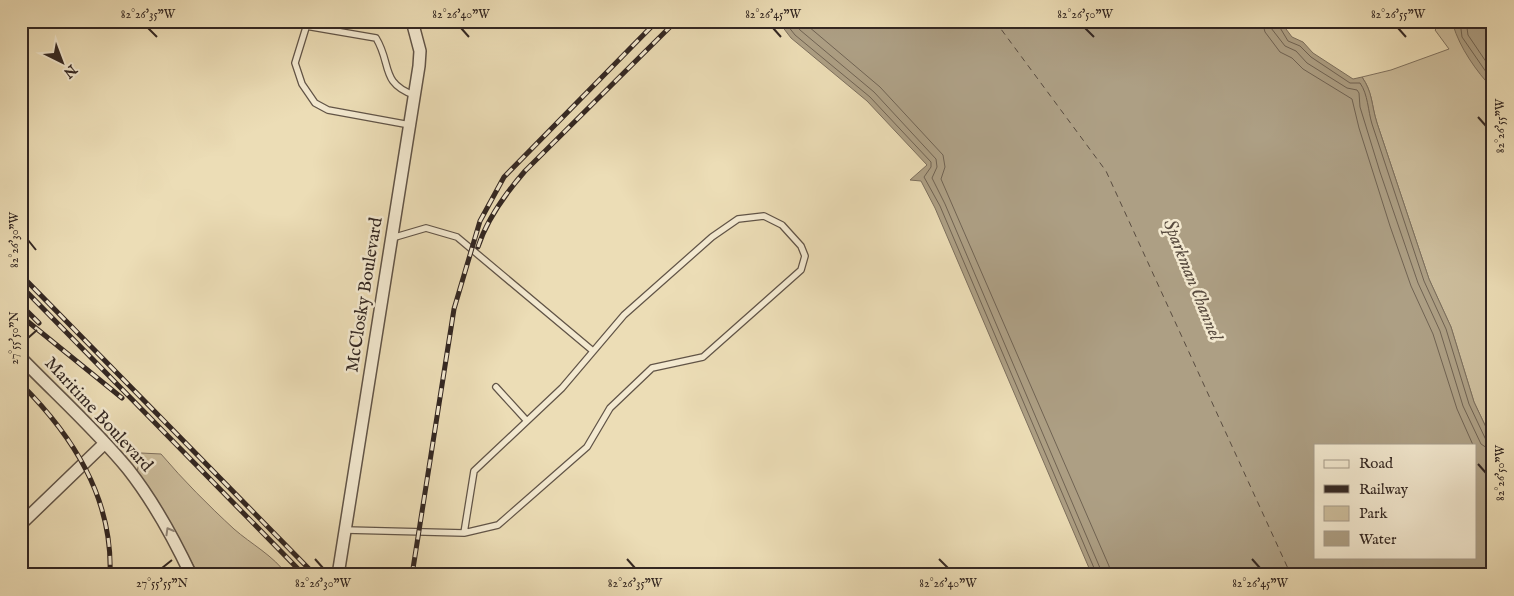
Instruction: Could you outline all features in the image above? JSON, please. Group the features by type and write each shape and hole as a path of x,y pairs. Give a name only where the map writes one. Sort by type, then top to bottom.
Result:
{"street":[{"name":"McClosky Boulevard","path":"338,575 410,125 420,51 412,21"},
{"name":"Maritime Boulevard","path":"21,358 105,443 152,502 176,542 191,575"},
{"path":"21,524 105,443"}],"lane":[{"path":"410,125 328,110 315,103 302,84 295,63 307,24 376,38 393,83 402,91 414,95"},
{"path":"346,530 464,533 498,525 587,447 610,408 652,368 703,357 801,270 805,256 801,246 782,225 764,216 738,219 712,238 624,315 562,388 474,471 464,533"},
{"path":"392,238 426,228 457,236 593,351"},
{"path":"496,387 527,421"}],"green space":[{"path":"1444,21 1493,21 1493,442 1474,402 1451,327 1429,279 1377,123 1370,94 1362,77 1391,70 1449,49 1435,30"},
{"path":"141,453 161,454 215,511 234,529 276,562 287,575 199,575 150,489 137,472"}],"water":[{"name":"Sparkman Channel","path":"778,21 1280,21 1292,37 1303,42 1313,53 1353,79 1362,77 1370,94 1377,123 1429,279 1451,327 1474,402 1493,442 1493,575 1092,575 935,208 921,181 910,180 927,165 867,101 791,38"},
{"path":"1457,21 1493,21 1493,89 1464,51 1453,25"}],"ferry route":[{"path":"995,21 1106,171 1291,575"}],"railway":[{"path":"412,575 454,309 480,221 504,177 657,21"},
{"path":"478,247 486,226 511,188 525,171 676,21"},
{"path":"21,275 315,575"},
{"path":"21,286 304,575"},
{"path":"21,305 39,323"},
{"path":"21,316 122,398"},
{"path":"21,384 57,425 73,447 86,470 97,494 105,520 109,547 110,575"}]}
